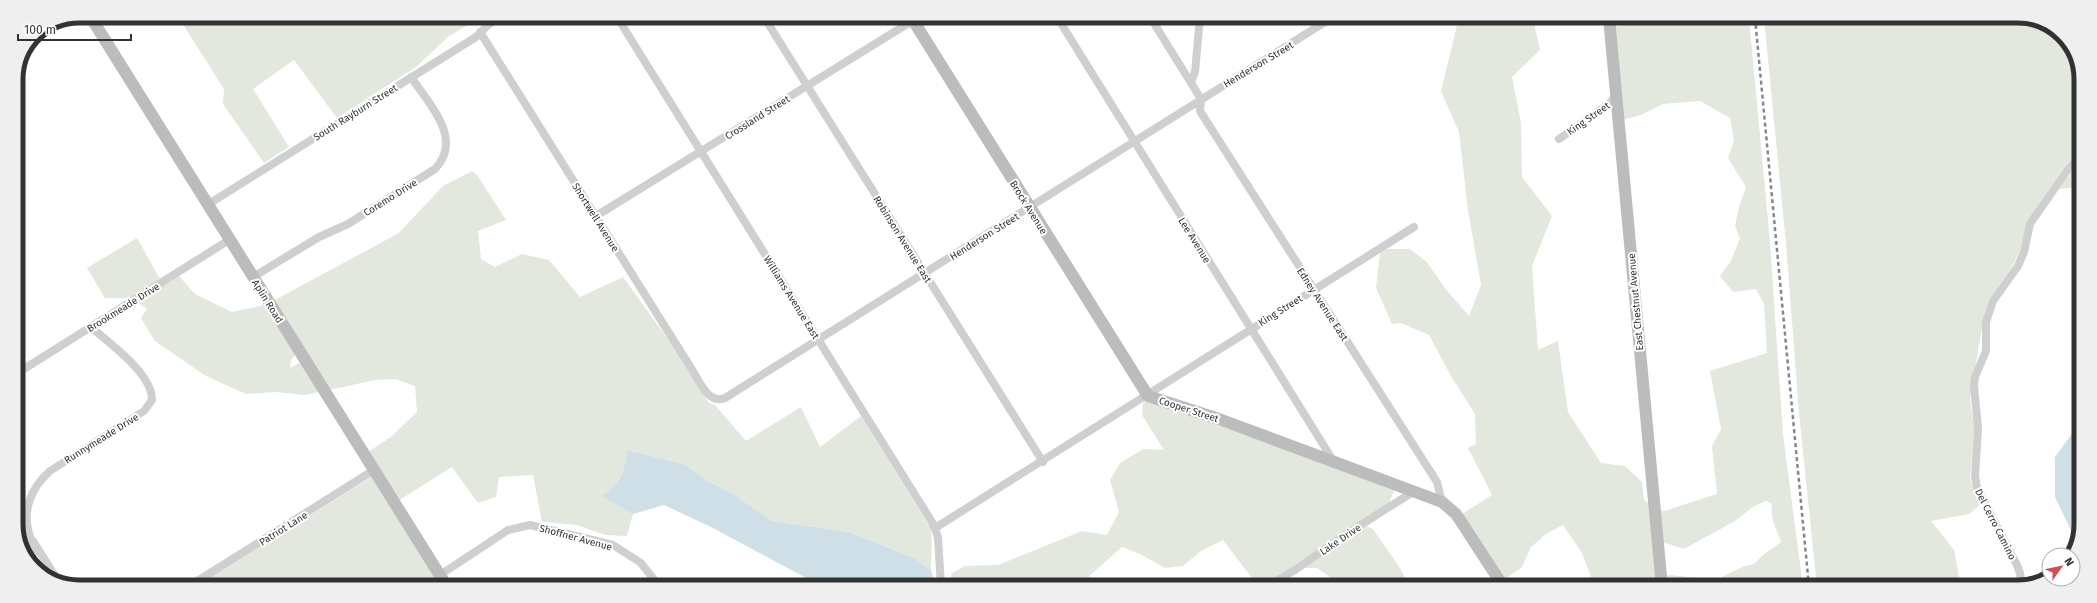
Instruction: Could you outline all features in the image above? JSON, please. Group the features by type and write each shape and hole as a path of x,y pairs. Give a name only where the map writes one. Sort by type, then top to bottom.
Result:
{"street":[{"name":"Aplin Road","path":"94,23 443,580"},
{"name":"South Rayburn Street","path":"207,205 411,77 492,23"},
{"name":"Williams Avenue East","path":"621,23 935,528 938,537 941,580"},
{"name":"Robinson Avenue East","path":"768,23 1042,462"},
{"name":"Crossland Street","path":"596,216 702,152 906,23"},
{"name":"Brock Avenue","path":"917,23 1029,208 1148,396"},
{"name":"Lee Avenue","path":"1061,23 1252,328 1334,462"},
{"name":"Edney Avenue East","path":"1154,23 1201,99 1200,111 1437,482 1442,502"},
{"path":"1191,82 1195,72 1199,23"},
{"name":"Henderson Street","path":"714,400 725,398 1323,23"},
{"name":"East Chestnut Avenue","path":"1609,23 1661,580"},
{"name":"Shortwell Avenue","path":"480,32 691,368 710,397 714,400"},
{"name":"Coremo Drive","path":"253,277 319,237 348,224 435,169 440,164 447,147 445,131 411,77"},
{"name":"King Street","path":"1559,139 1610,103 1616,95"},
{"name":"Del Cerro Camino","path":"2021,580 2017,565 1977,488 1975,476 1978,428 1975,377 1986,351 1986,322 1993,301 2018,266 2034,218 2074,162"},
{"name":"King Street","path":"1148,396 1252,328 1414,227"},
{"name":"Brookmeade Drive","path":"23,370 229,240"},
{"name":"Runnymeade Drive","path":"32,555 34,549 29,534 26,516 29,500 43,476 144,411 151,404 151,390 138,370 91,327"},
{"name":"Cooper Street","path":"935,528 1148,396 1219,419 1442,502"},
{"name":"Patriot Lane","path":"199,580 374,470"},
{"name":"Lake Drive","path":"1278,580 1295,570 1351,531 1414,492"},
{"path":"1442,502 1456,514 1499,580"},
{"name":"Shoffner Avenue","path":"440,575 508,530 525,526 534,526 613,545 641,563 654,580"},
{"path":"29,534 54,574"}],"shaded area":[{"path":"182,23 472,23 449,36 416,67 337,118 294,60 253,89 289,147 264,163 223,104 224,89"},
{"path":"1458,23 1534,23 1540,50 1512,77 1521,123 1522,177 1552,216 1532,266 1538,350 1558,341 1568,412 1601,463 1625,466 1642,482 1644,500 1650,504 1657,580 1592,580 1582,553 1563,525 1546,534 1531,547 1522,567 1504,580 1462,514 1492,495 1468,448 1476,444 1475,414 1451,376 1429,335 1401,323 1392,324 1376,288 1380,253 1387,249 1410,249 1427,262 1444,287 1469,316 1481,285 1468,210 1459,132 1441,91"},
{"path":"1629,23 1749,23 1770,242 1783,434 1802,580 1716,580 1742,567 1754,564 1781,542 1773,519 1772,504 1766,501 1754,506 1735,521 1684,549 1662,542 1659,509 1664,511 1717,494 1712,446 1721,429 1710,371 1767,353 1764,304 1756,289 1733,292 1720,276 1731,261 1740,238 1735,226 1739,207 1746,187 1728,158 1734,141 1730,118 1700,101 1663,104 1641,115 1622,120 1614,27"},
{"path":"1764,23 2026,23 2040,27 2049,32 2067,51 2074,75 2074,156 2062,170 2030,217 2020,250 2012,267 1989,300 1985,311 1970,398 1974,429 1970,477 1973,489 1980,505 1969,514 1931,521 1954,550 1960,580 1816,580 1799,413 1786,244"},
{"path":"2074,169 2074,188 2059,189 2057,191"},
{"path":"472,171 477,175 506,220 478,231 481,259 495,267 522,254 549,260 580,297 623,277 672,345 709,403 715,405 746,441 801,407 820,447 861,416 930,527 932,541 931,570 914,558 849,532 772,521 732,493 706,480 684,464 627,450 625,470 613,488 603,496 633,514 627,536 605,535 577,525 542,522 533,475 499,477 496,497 478,503 452,467 398,501 368,452 391,437 417,412 415,386 395,379 375,380 329,390 273,301 399,233 443,186"},
{"path":"137,238 160,279 130,298 105,298 87,268"},
{"path":"179,276 195,294 232,312 265,305 296,354 291,360 290,368 301,362 319,392 305,395 276,392 246,394 206,376 155,341 141,318 147,309 137,302"},
{"path":"1149,400 1359,476 1394,491 1389,503 1293,567 1269,580 1253,580 1223,540 1201,551 1183,566 1165,568 1140,554 1122,547 1089,576 1090,580 949,580 952,573 965,566 998,565 1082,531 1107,535 1119,512 1110,480 1120,463 1143,449 1164,450 1142,415 1143,403"},
{"path":"2074,431 2073,535 2055,497 2055,457"},
{"path":"627,450 684,464 706,480 732,493 772,521 849,532 914,558 931,570 934,580 810,580 713,528 664,505 633,514 602,496 618,481 625,465"},
{"path":"373,476 438,580 206,580"},
{"path":"1366,526 1373,529 1400,568 1406,580 1334,580 1317,568 1304,568"},
{"path":"1671,575 1716,580 1665,580 1665,576"}],"railway":[{"path":"1755,23 1808,580"}]}
